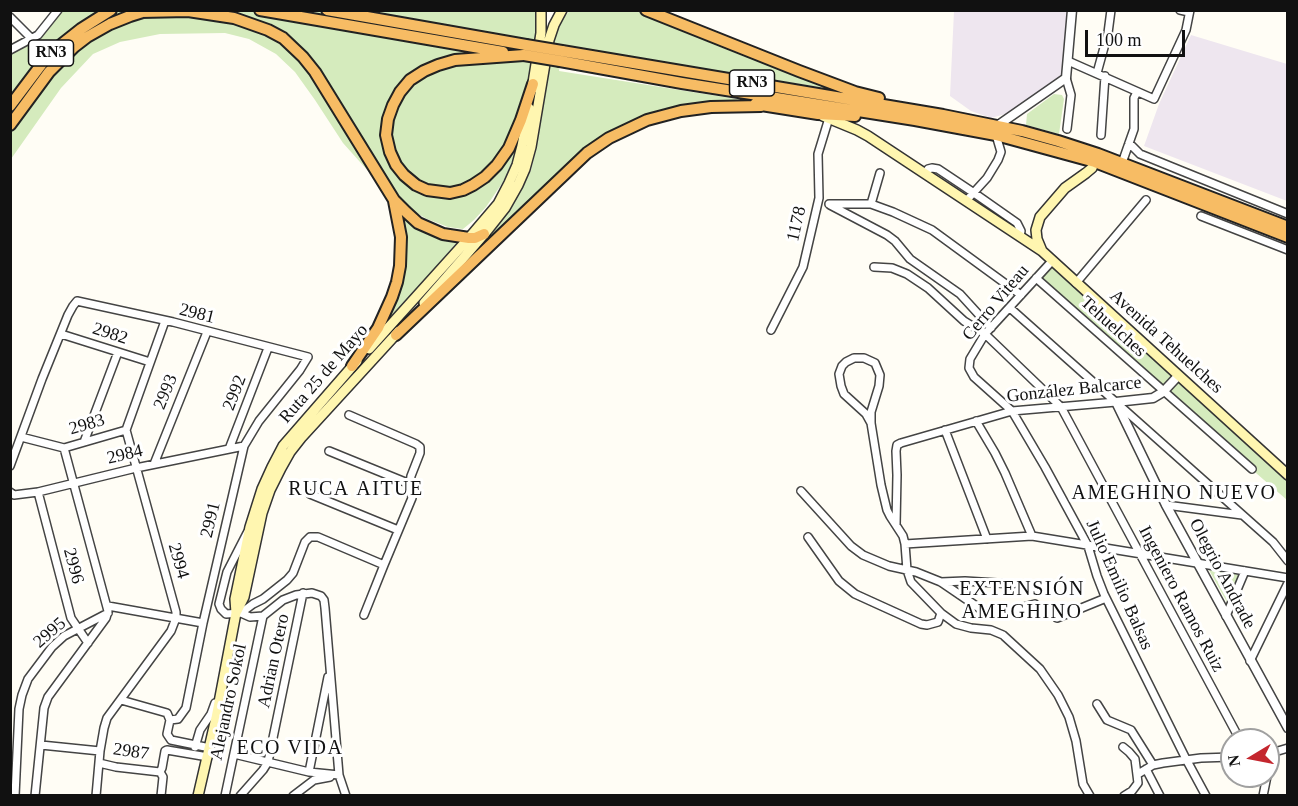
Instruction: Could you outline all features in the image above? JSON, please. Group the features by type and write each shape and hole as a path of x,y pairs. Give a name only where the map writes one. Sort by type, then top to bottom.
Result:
{"highway":[{"name":"RN3","path":"260,10 943,115 1019,136 1058,141 1287,237"},
{"name":"RN3","path":"327,10 525,50"},
{"path":"646,10 855,92 943,115"},
{"name":"RN3","path":"10,125 40,82 66,54 101,29 143,11"},
{"path":"143,11 188,11 234,18 283,38 315,72 394,200 418,223 431,230 469,238 484,234"},
{"name":"RN3","path":"10,106 44,61 57,48 81,29 110,12"},
{"path":"525,50 455,60 424,71 410,80 400,92 388,119 386,135 396,165 416,185 428,190 450,193 473,185 485,177 508,148 521,120 533,84"},
{"name":"RN3","path":"561,56 682,83 997,131"},
{"path":"682,83 761,106"},
{"path":"396,334 587,153 609,138 647,120 681,111 718,106 761,106 818,114 915,120"},
{"name":"RN3","path":"1097,158 1122,163 1287,226"},
{"path":"352,366 378,328 393,297 397,282 401,237 394,200"}],"main road":[{"name":"Ruta 25 de Mayo","path":"239,613 236,599 250,527 262,489 283,446 498,204 513,174 522,146 541,33 541,10"},
{"name":"Ruta 25 de Mayo","path":"198,795 262,513 270,490 290,452 301,438 484,234 514,195 531,147 549,40 562,10"},
{"name":"Avenida Tehuelches","path":"818,114 868,136 1042,251 1287,475"},
{"path":"1021,237 1065,188 1086,173 1097,158"},
{"path":"1040,217 1036,230 1042,251"}],"street":[{"path":"10,50 43,31 57,10"},
{"path":"1067,129 1071,95 1066,78 1072,10"},
{"path":"1101,135 1101,75 1111,10"},
{"path":"1068,61 1154,99 1186,30 1189,11 1180,10"},
{"path":"10,17 32,39"},
{"path":"1001,152 997,131 1020,110 1066,78"},
{"path":"1122,163 1134,129 1134,98 1137,92"},
{"path":"966,201 987,178 1001,152 1019,136 1017,122 1020,110"},
{"name":"1178","path":"771,330 802,267 819,198 818,154 829,118"},
{"path":"1129,143 1140,154 1287,214"},
{"name":"Avenida Tehuelches","path":"925,173 928,169 938,169 1017,223 1021,237"},
{"path":"871,204 880,173"},
{"name":"Ingeniero Ramos Ruiz","path":"819,198 887,235 910,259 960,294 988,331 1061,407 1234,728"},
{"path":"1076,283 1146,200"},
{"path":"829,204 871,204 932,230 1022,294"},
{"path":"1201,216 1287,250"},
{"name":"Cerro Viteau","path":"969,368 970,359 988,331 1052,261"},
{"path":"874,267 892,268 908,274 944,300 964,321 988,331"},
{"name":"Tehuelches","path":"1036,278 1252,469"},
{"name":"2981","path":"61,334 68,315 77,301 308,357"},
{"path":"1010,308 1273,542 1287,561"},
{"path":"126,430 165,321"},
{"name":"2993","path":"154,464 207,332"},
{"path":"10,466 61,334"},
{"name":"2982","path":"61,334 150,362"},
{"name":"2992","path":"229,449 268,348"},
{"path":"84,442 118,352"},
{"name":"2991","path":"170,720 178,719 186,708 244,446 259,421 308,357"},
{"path":"871,423 866,414 844,394 839,374 842,366 854,358 864,358 875,363 880,375 871,412 871,423 881,485 890,516 903,536 907,570 911,582 941,613 956,624 990,630 1003,635 1040,669 1058,695 1069,717 1076,741 1083,784 1090,795"},
{"name":"Julio Emilio Balsas","path":"969,368 974,376 1012,411 1045,468 1088,546 1096,576 1106,598 1206,795"},
{"name":"González Balcarce","path":"896,525 897,446 902,443 1012,411 1152,398 1163,392 1178,376"},
{"name":"Olegrio Andrade","path":"1116,402 1167,506 1287,728"},
{"path":"349,415 420,447 411,476 412,498 364,615"},
{"path":"976,421 1005,473 1032,536"},
{"name":"2983","path":"21,437 64,448 126,430"},
{"name":"2994","path":"126,430 177,618"},
{"path":"945,430 987,538"},
{"name":"2984","path":"12,494 38,492 136,468 244,446"},
{"path":"64,448 108,610 203,623"},
{"path":"329,451 410,484"},
{"path":"801,491 850,546 863,555 889,566 916,572 941,582 985,612 992,614 1035,604"},
{"name":"2996","path":"38,492 71,618 88,643"},
{"path":"310,494 398,530"},
{"path":"1167,506 1242,515"},
{"path":"250,527 227,572 219,604 226,614 263,616 284,600 303,593 312,593 321,596 324,600 339,775 346,795"},
{"path":"905,544 1032,536 1287,578"},
{"path":"239,613 263,599 287,580 293,573 305,542 310,537 318,537 384,565"},
{"path":"808,537 839,581 855,594 921,624 938,622 941,613"},
{"path":"1226,616 1245,571"},
{"path":"941,582 1013,584"},
{"path":"1250,661 1287,583"},
{"name":"Adrian Otero","path":"240,795 268,762 303,593"},
{"path":"1057,618 1106,598"},
{"name":"2995","path":"15,795 18,727 22,695 28,679 52,647 64,636 108,610"},
{"name":"2995","path":"35,795 44,708 48,697 106,618 108,610"},
{"name":"Alejandro Sokol","path":"225,795 263,616"},
{"path":"96,795 100,751 107,718 171,631 177,618"},
{"path":"309,772 330,668"},
{"path":"193,754 200,730 211,714 222,687"},
{"path":"121,700 166,713 170,720 167,734 171,740 195,745 209,752"},
{"path":"1097,704 1107,720 1131,730 1150,767 1160,795"},
{"name":"2987","path":"41,745 100,751"},
{"path":"1123,747 1135,759 1138,774 1136,787 1124,795"},
{"path":"161,795 164,777 160,772 167,750 193,754 209,752"},
{"path":"234,754 309,772 339,775"},
{"path":"1138,774 1150,767 1186,759 1220,758"},
{"name":"2987","path":"99,763 160,772"},
{"path":"292,795 314,780 339,775"}],"shaded area":[{"path":"954,11 1072,11 1066,78 1020,110 991,118 971,111 950,96"},
{"path":"1191,35 1287,64 1287,201 1144,146 1159,104"}],"green space":[{"path":"58,11 537,11 538,24 520,141 505,179 486,207 463,229 448,227 427,219 394,200 343,143 295,72 276,54 249,39 225,33 160,34 120,42 93,54 61,88 11,159 11,50 32,39"},
{"path":"570,11 636,11 849,92 563,46 559,71 743,100 742,105 725,105 612,134 437,292 504,216 523,187 536,151 551,41 560,20"},
{"path":"1054,94 1062,95 1064,99 1059,134 1026,125 1027,114"},
{"path":"401,213 428,233 458,241 383,329 390,313"},
{"path":"1052,261 1287,475 1287,500 1036,278"},
{"path":"1209,570 1239,575 1228,604"}],"district":[{"name":"RUCA AITUE","path":"356,490"},
{"name":"AMEGHINO NUEVO","path":"1174,494"},
{"name":"EXTENSIÓN AMEGHINO","path":"1022,602"},
{"name":"ECO VIDA","path":"290,749"}]}
